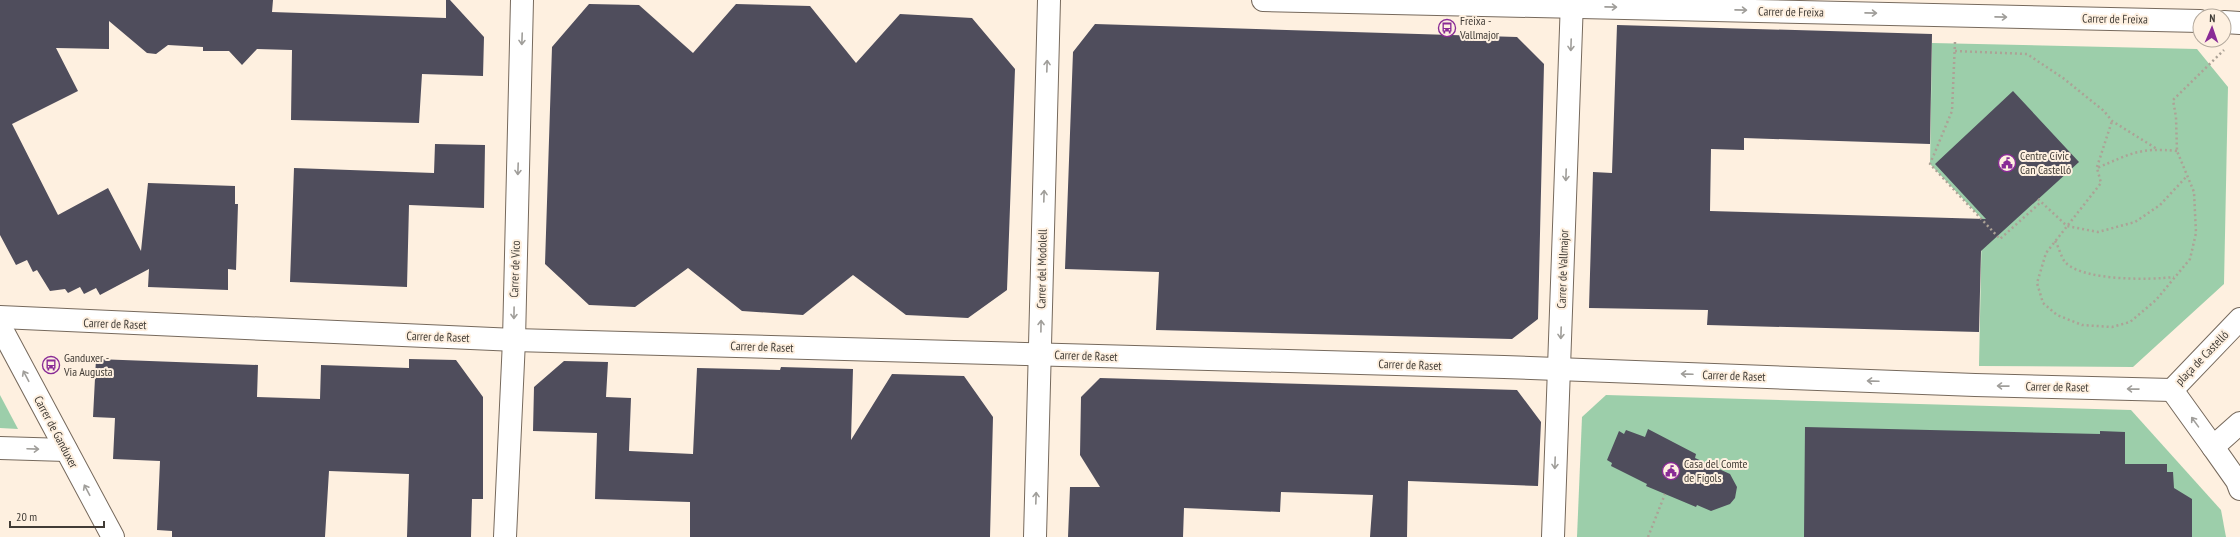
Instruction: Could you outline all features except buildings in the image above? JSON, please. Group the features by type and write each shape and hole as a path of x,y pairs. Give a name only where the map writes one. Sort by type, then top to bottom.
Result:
{"street":[{"name":"Carrer de Vico","path":"505,537 514,340 522,0"},
{"name":"Carrer del Modolell","path":"1034,537 1049,0"},
{"name":"Carrer de Freixa","path":"1263,0 1572,3 2192,22"},
{"name":"Carrer de Vallmajor","path":"1553,537 1572,3"},
{"name":"Carrer de Raset","path":"0,317 514,340 1559,369 1975,385 2172,390"},
{"name":"plaça de Castelló","path":"2240,319 2172,390 2237,481 2240,489"},
{"name":"Carrer de Ganduxer","path":"0,326 113,537"},
{"path":"2213,447 2240,423"},
{"path":"0,448 66,450"}],"path":[{"path":"1955,38 1952,111 1930,164 2000,239 2041,202"},
{"path":"2112,121 2097,168 2102,183 2066,226 2046,253 2037,283 2043,303 2057,315 2082,325 2112,327 2130,322 2156,300 2190,259 2196,233 2194,192 2176,151 2176,117 2173,100 2226,48"},
{"path":"1955,51 2027,54 2064,78 2104,111 2112,121 2158,149"},
{"path":"2097,168 2137,151 2158,149 2176,151"},
{"path":"2038,199 2066,226 2098,232 2135,222 2160,204 2187,176"},
{"path":"2055,240 2066,263 2083,271 2110,277 2138,279 2175,277"},
{"path":"1648,537 1665,494"}],"green space":[{"path":"1932,43 2197,49 2228,87 2224,284 2133,367 1979,366 1982,219 1930,164"},
{"path":"0,395 18,429 0,428"},
{"path":"1606,395 2131,410 2221,510 2226,537 1577,537 1582,417"}],"place":[{"name":"Freixa - Vallmajor","path":"1447,28"},
{"name":"Centre Cívic Can Castelló","path":"2007,163"},
{"name":"Ganduxer - Via Augusta","path":"51,365"},
{"name":"Casa del Comte de Fígols","path":"1671,471"}]}
